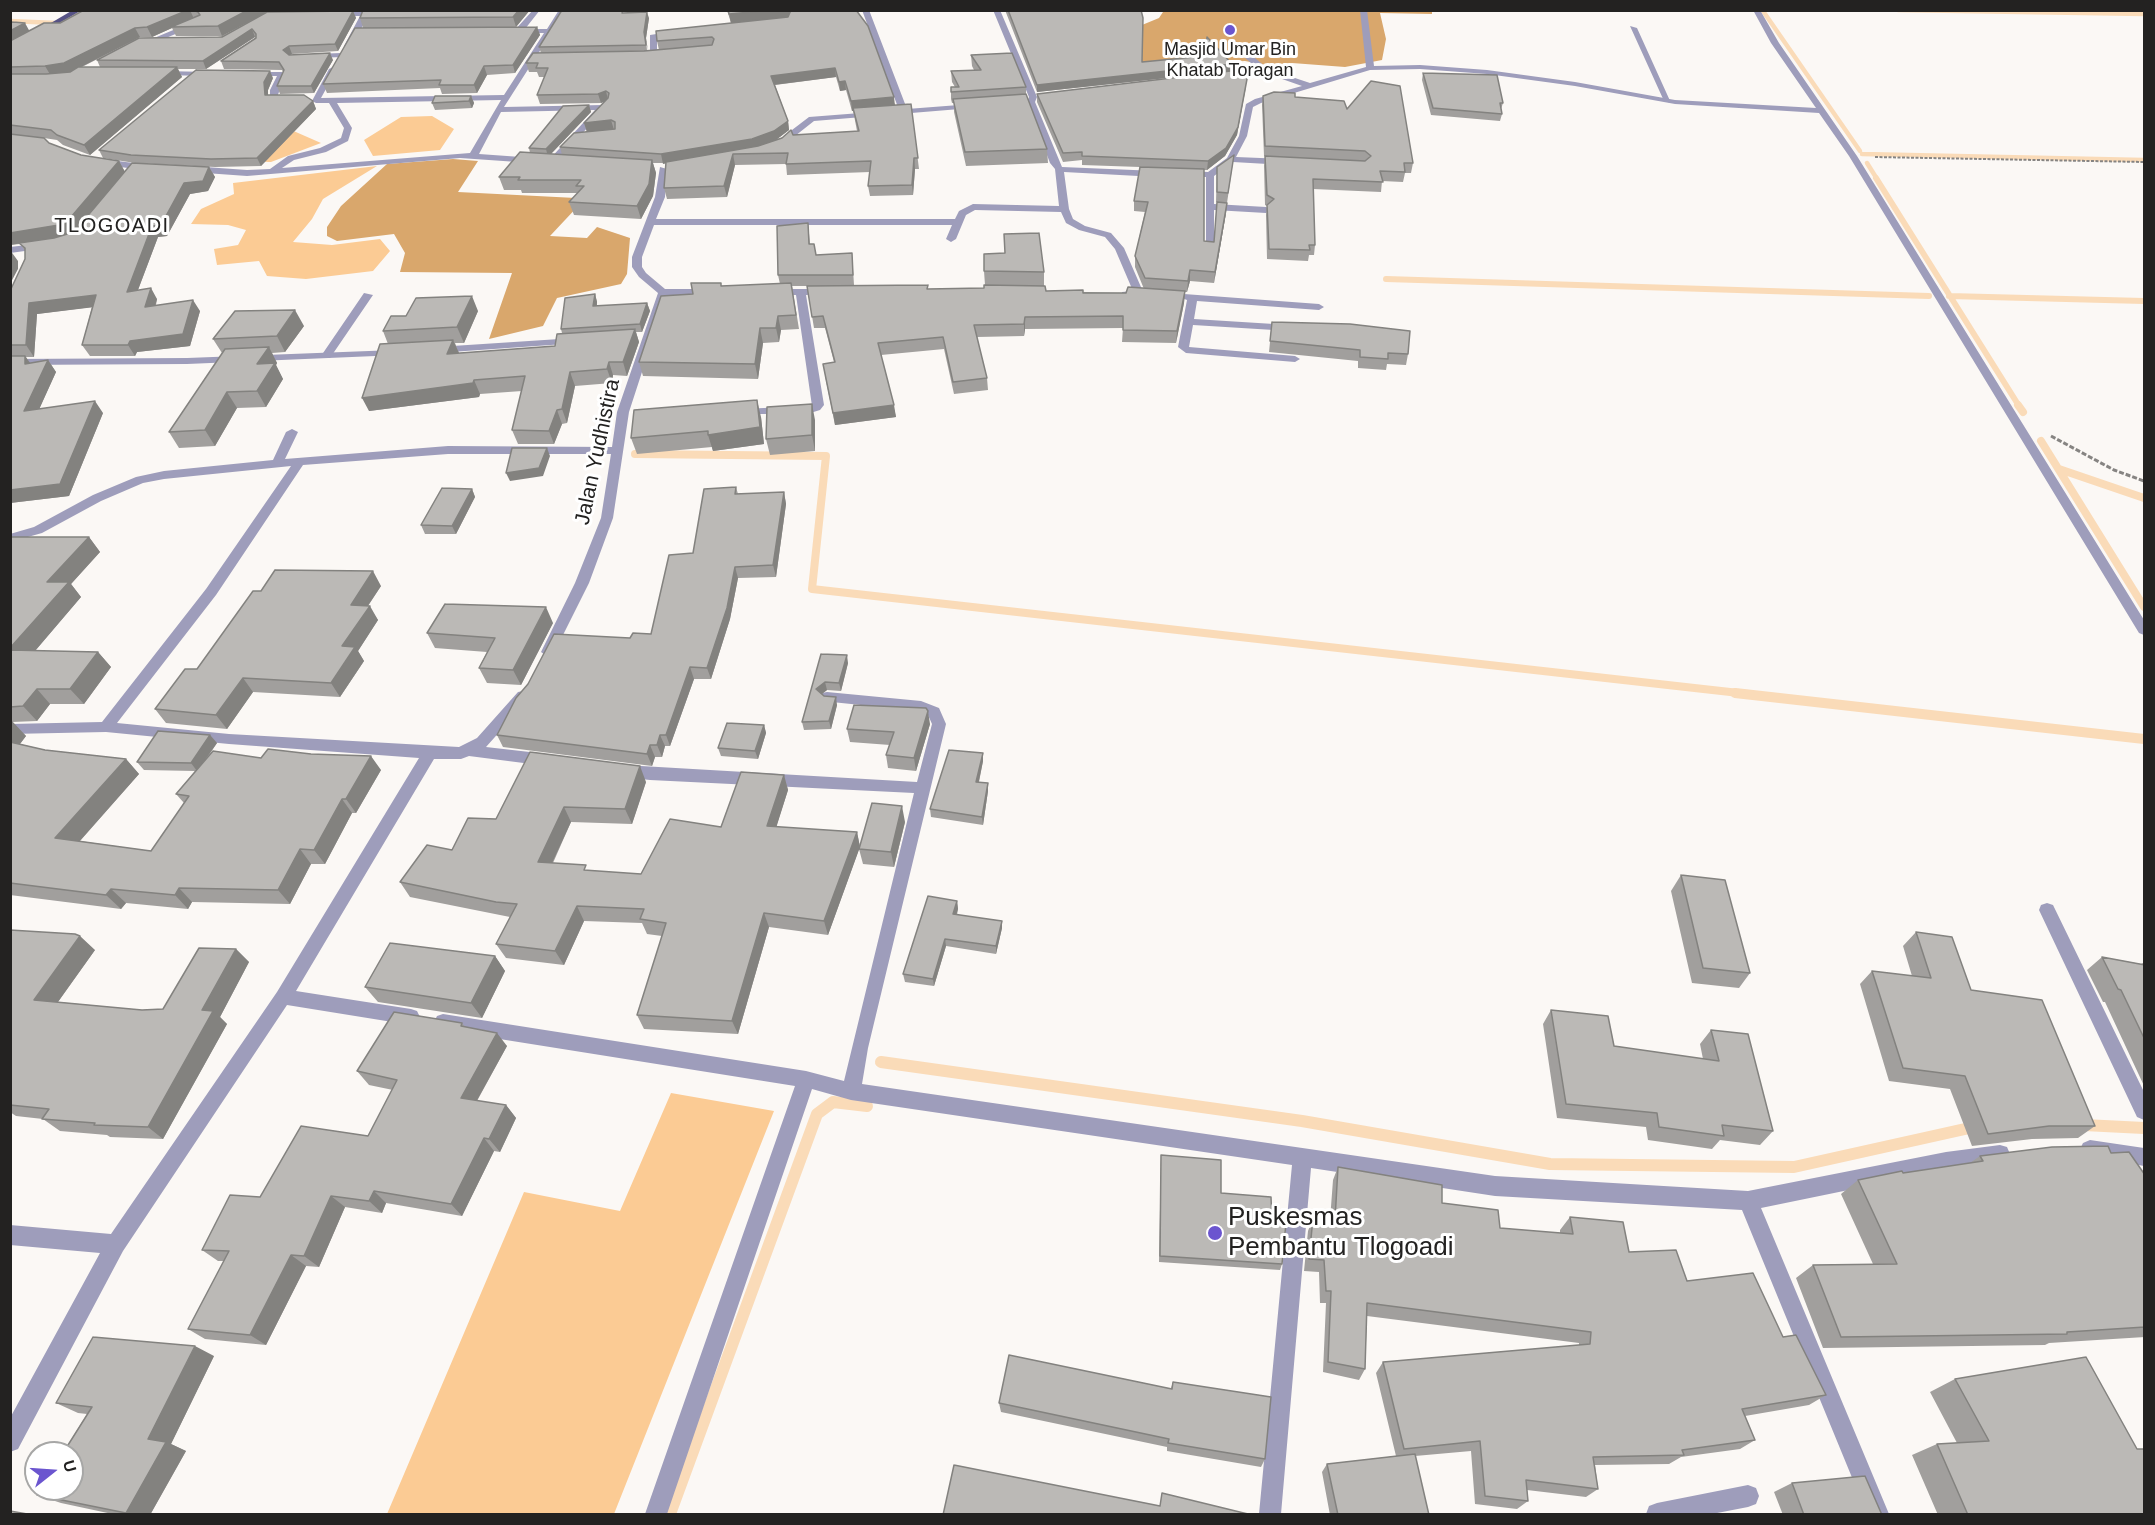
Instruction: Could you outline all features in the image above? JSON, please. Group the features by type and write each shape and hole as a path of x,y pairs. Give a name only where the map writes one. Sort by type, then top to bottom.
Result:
{"main road":[{"path":"10,50 79,10"}],"street":[{"path":"519,32 537,10"},
{"path":"473,156 506,97 534,58 563,10"},
{"path":"865,10 903,110"},
{"path":"996,10 1029,101 1054,163 1059,169 1064,209 1069,221 1082,228 1108,235 1119,249 1144,295 1110,294"},
{"path":"1364,10 1371,68"},
{"path":"1756,10 1853,156 2145,630"},
{"path":"322,14 367,12"},
{"path":"315,98 367,12"},
{"path":"141,42 198,23"},
{"path":"1633,28 1668,101"},
{"path":"507,32 549,31"},
{"path":"654,54 653,37 687,31"},
{"path":"356,32 368,32"},
{"path":"151,40 183,41"},
{"path":"1231,42 1265,71 1311,86"},
{"path":"635,56 666,53"},
{"path":"302,57 342,55"},
{"path":"534,58 545,57"},
{"path":"1176,174 1210,175 1231,159 1243,136 1249,106 1371,68 1413,67 1487,72 1575,84 1668,101 1821,111"},
{"path":"152,73 208,74 219,70"},
{"path":"1212,78 1265,71"},
{"path":"182,84 197,74"},
{"path":"244,74 279,74 281,77 274,90 273,99 296,99"},
{"path":"1029,101 1045,96"},
{"path":"315,98 318,102 332,102 506,97"},
{"path":"306,99 315,98"},
{"path":"272,171 291,158 323,150 345,139 348,128 332,102"},
{"path":"500,110 604,105 551,162"},
{"path":"772,147 798,132 812,119 986,105"},
{"path":"572,138 592,136"},
{"path":"100,153 91,160 135,168 155,168"},
{"path":"184,169 215,172 272,171 403,159 473,156 567,163"},
{"path":"1231,159 1297,162"},
{"path":"128,177 135,168"},
{"path":"651,168 674,168"},
{"path":"663,169 660,197 637,257 637,267 642,275 663,292 721,292"},
{"path":"1059,169 1165,174"},
{"path":"1209,249 1210,175"},
{"path":"951,239 962,213 973,207 1064,209"},
{"path":"1210,207 1266,210"},
{"path":"651,222 957,222"},
{"path":"11,250 50,245"},
{"path":"11,250 25,259"},
{"path":"755,292 837,291"},
{"name":"Jalan Yudhistira","path":"542,663 582,583 607,518 616,451 628,412 641,337 663,292"},
{"path":"726,412 807,411 818,405 801,292"},
{"path":"326,356 368,295"},
{"path":"1169,296 1319,307"},
{"path":"1193,298 1183,347 1186,350 1295,359"},
{"path":"1188,322 1305,329"},
{"path":"422,351 588,341"},
{"path":"10,362 187,361 411,352"},
{"path":"277,464 292,432"},
{"path":"10,538 38,530 97,498 140,480 164,475 448,450 616,451"},
{"path":"106,727 211,592 299,462"},
{"path":"10,729 106,727 430,753 461,753 482,742 527,691 532,682"},
{"path":"827,697 921,706 934,712 939,724 859,1048 851,1092"},
{"path":"469,750 560,762"},
{"path":"10,1441 116,1244 283,997 430,753"},
{"path":"605,768 651,774 923,788"},
{"path":"2047,910 2145,1111"},
{"path":"283,997 806,1079 851,1092 1495,1186 1748,1201 1946,1161 2021,1151"},
{"path":"656,1515 806,1079"},
{"path":"2076,1149 2098,1149 2145,1156"},
{"path":"1270,1515 1302,1158"},
{"path":"1748,1201 1878,1515"},
{"path":"10,1235 116,1244"},
{"path":"1657,1515 1748,1496"}],"path":[{"path":"1853,156 2145,162"},
{"path":"2013,416 2114,470 2145,481"}],"shaded area":[{"path":"1432,10 1432,14 1380,13 1386,39 1382,60 1345,67 1292,63 1277,67 1245,61 1143,66 1125,32 1159,18 1163,12 1159,11"},
{"path":"432,116 454,129 440,150 373,156 364,140 401,117"},
{"path":"289,129 321,143 271,162 225,161"},
{"path":"453,159 478,161 458,192 576,198 580,204 550,236 587,238 597,227 630,238 627,274 621,284 557,298 543,326 489,339 512,273 400,272 405,253 394,234 337,241 327,236 327,227 341,206 387,164"},
{"path":"377,166 323,199 312,219 293,242 332,245 380,239 390,251 373,271 306,279 267,276 259,261 217,265 214,249 238,245 246,230 228,225 191,224 201,209 234,194 233,183"},
{"path":"671,1093 774,1111 614,1514 387,1514 524,1192 620,1211"}],"building":[{"path":"84,10 188,10 147,27 135,28 64,63 10,67 10,41 44,23 60,23"},
{"path":"193,10 248,10 218,26 171,27 200,15"},
{"path":"363,10 519,10 513,17 360,18"},
{"path":"562,10 647,12 644,32 646,45 539,47"},
{"path":"728,10 772,10 729,14"},
{"path":"791,10 856,10 868,26 894,97 851,101 845,81 839,82 835,68 771,76 788,121 774,131 752,139 661,154 560,147 574,133 615,129 615,122 611,120 584,123 608,98 609,93 606,91 598,94 537,95 548,68 536,68 538,63 526,63 533,53 644,51 712,45 714,39 712,37 657,41 656,31 788,17"},
{"path":"1008,10 1141,10 1143,18 1142,62 1205,56 1207,37 1232,64 1037,85"},
{"path":"353,11 335,44 289,46 283,50 289,55 330,53 311,86 277,86 284,70 279,62 221,61 256,38 252,29 203,61 97,60 139,38 222,37 267,12"},
{"path":"10,23 25,23 10,31"},
{"path":"537,27 513,65 484,66 474,85 439,85 441,80 323,84 355,28"},
{"path":"1012,53 1026,87 951,92 951,87 959,87 951,71 981,70 971,55"},
{"path":"78,67 177,67 84,145 57,135 51,130 10,125 10,74 70,72"},
{"path":"196,70 270,71 264,82 265,95 304,95 313,101 257,158 211,159 131,155 99,150"},
{"path":"1239,70 1247,79 1238,127 1226,148 1208,161 1082,156 1082,152 1063,153 1037,94"},
{"path":"1423,73 1497,75 1503,103 1500,103 1502,114 1433,108"},
{"path":"1371,81 1400,86 1413,163 1404,163 1405,172 1380,171 1383,182 1313,179 1315,245 1309,245 1310,250 1269,249 1267,205 1274,199 1267,195 1265,156 1365,161 1371,156 1365,151 1265,146 1263,96 1274,92 1295,93 1295,97 1344,101 1347,109"},
{"path":"1026,94 1047,149 965,152 953,99"},
{"path":"435,96 471,96 469,101 432,103"},
{"path":"911,104 918,158 914,158 912,185 868,186 871,161 786,164 788,153 733,154 724,186 664,188 666,162 758,146 782,138 791,130 793,135 859,131 853,108"},
{"path":"589,105 546,149 529,148 563,106"},
{"path":"10,134 44,138 49,143 81,155 119,161 65,224 10,233"},
{"path":"520,152 652,160 649,184 637,206 569,202 584,186 576,186 581,180 518,180 520,177 499,177"},
{"path":"1234,155 1228,193 1217,192 1217,167"},
{"path":"132,163 209,167 203,181 184,183 161,225 152,226 127,292 151,288 145,307 193,300 183,334 130,341 128,345 82,345 96,295 29,303 26,345 10,345 10,291 25,259 25,248 19,243 54,238 74,232"},
{"path":"1140,167 1204,169 1204,241 1214,242 1217,202 1227,203 1215,272 1190,270 1188,281 1145,278 1135,256 1148,202 1134,201"},
{"path":"808,223 809,244 814,244 816,255 852,253 853,275 778,275 777,226"},
{"path":"1039,233 1044,272 984,271 984,254 1005,253 1004,234"},
{"path":"691,283 721,283 721,286 791,283 796,315 778,316 776,328 760,328 755,364 639,362 661,296 693,294"},
{"path":"928,285 927,289 984,288 984,285 1045,286 1046,291 1083,290 1083,293 1126,293 1128,287 1185,291 1177,331 1123,330 1123,316 1025,317 1024,324 974,325 987,378 953,382 943,337 878,343 894,405 833,413 823,364 835,362 823,316 812,317 807,286"},
{"path":"595,294 593,306 647,303 640,324 561,329 565,298"},
{"path":"472,296 457,327 383,331 391,316 406,316 416,298"},
{"path":"295,310 277,336 213,339 235,311"},
{"path":"1272,322 1350,324 1410,331 1408,354 1388,353 1388,359 1360,357 1360,350 1270,341"},
{"path":"635,329 623,362 609,362 607,369 570,372 562,409 557,410 549,431 512,430 525,376 474,380 473,383 362,398 380,344 453,340 447,354 555,346 557,334"},
{"path":"269,347 257,364 275,363 257,391 227,392 205,430 169,432 225,349"},
{"path":"10,356 25,356 25,364 48,360 24,411 95,401 60,484 10,490"},
{"path":"757,400 760,427 708,435 708,431 631,438 634,410"},
{"path":"812,404 812,435 766,439 767,407"},
{"path":"512,448 547,448 539,468 506,473"},
{"path":"736,487 735,494 784,492 773,565 735,567 727,608 707,668 690,667 666,735 660,735 657,745 650,745 647,754 497,735 516,698 528,684 554,634 630,638 633,633 651,634 669,555 693,553 704,489"},
{"path":"442,488 472,489 452,526 421,525"},
{"path":"10,537 89,537 47,582 69,582 10,648"},
{"path":"275,570 373,571 351,605 370,606 342,646 355,647 331,683 243,678 216,715 155,709 185,669 197,669 253,591 261,591"},
{"path":"445,604 546,607 513,670 479,668 495,638 427,633"},
{"path":"10,650 98,652 70,689 37,689 23,706 10,707"},
{"path":"821,654 847,655 839,683 825,682 816,689 824,696 836,697 829,721 802,722"},
{"path":"854,705 926,708 928,711 914,758 886,755 894,732 847,729"},
{"path":"727,723 764,725 755,751 718,748"},
{"path":"158,731 210,735 191,763 137,762"},
{"path":"10,742 45,750 126,759 55,838 151,851 189,796 176,794 213,751 261,758 268,749 311,754 371,756 346,799 342,799 314,850 300,849 278,890 179,888 175,895 111,889 106,895 10,883"},
{"path":"949,750 983,753 976,782 988,783 982,817 930,809"},
{"path":"530,752 640,766 625,809 564,807 538,862 586,865 584,870 641,874 670,819 721,827 741,772 784,775 767,826 857,832 824,921 764,913 732,1021 637,1015 666,923 640,919 644,909 577,906 555,951 496,944 517,904 496,902 400,882 427,845 452,850 468,818 496,819"},
{"path":"872,803 902,806 891,852 859,849"},
{"path":"1681,875 1725,880 1750,973 1703,968"},
{"path":"928,896 957,901 953,914 1002,921 996,946 945,939 933,979 903,974"},
{"path":"10,930 80,936 34,1000 142,1010 163,1009 199,948 236,949 202,1010 213,1011 148,1127 94,1125 95,1123 42,1119 49,1109 10,1105"},
{"path":"1916,932 1952,937 1971,990 2042,1000 2095,1126 2049,1126 1988,1134 1965,1076 1903,1068 1872,971 1931,978"},
{"path":"390,943 495,956 471,1003 365,987"},
{"path":"2102,957 2145,965 2145,1040 2121,990 2118,989"},
{"path":"1551,1010 1608,1016 1614,1046 1719,1061 1711,1030 1748,1034 1773,1131 1722,1125 1724,1136 1659,1127 1657,1113 1566,1104"},
{"path":"394,1012 462,1023 461,1026 497,1033 461,1098 506,1105 489,1139 484,1138 451,1204 374,1191 369,1201 331,1196 304,1256 291,1255 250,1335 188,1329 229,1251 202,1250 230,1195 260,1197 301,1126 368,1136 397,1080 357,1071"},
{"path":"2108,1146 2111,1153 2129,1152 2145,1175 2145,1327 2067,1332 2067,1334 1841,1337 1813,1265 1897,1264 1858,1180 1902,1171 1903,1173 1983,1161 1980,1156 2052,1147"},
{"name":"Puskesmas Pembantu Tlogoadi","path":"1161,1155 1221,1160 1221,1193 1271,1197 1272,1222 1286,1223 1282,1264 1160,1256"},
{"path":"1338,1167 1442,1185 1442,1203 1498,1210 1500,1228 1573,1234 1570,1217 1623,1222 1629,1252 1676,1250 1687,1281 1753,1273 1783,1337 1796,1335 1826,1395 1742,1409 1755,1440 1682,1450 1684,1455 1593,1457 1598,1489 1526,1480 1528,1501 1485,1496 1480,1441 1404,1449 1383,1362 1590,1344 1591,1332 1367,1303 1365,1369 1328,1362 1331,1291 1326,1291 1324,1260 1309,1259 1313,1218 1335,1220"},
{"path":"93,1337 195,1346 148,1439 166,1442 126,1513 67,1501 84,1501 84,1441 71,1441 92,1407 56,1403"},
{"path":"1009,1355 1172,1389 1173,1382 1271,1397 1265,1459 1168,1443 1169,1439 999,1403"},
{"path":"2086,1357 2137,1449 2145,1449 2145,1515 1968,1515 1937,1444 1989,1441 1955,1379"},
{"path":"1415,1454 1429,1515 1338,1515 1327,1464"},
{"path":"954,1465 1160,1506 1162,1493 1252,1515 943,1515"},
{"path":"1865,1476 1882,1515 1804,1515 1792,1483"},
{"path":"10,1511 33,1515 10,1515"}],"waterway":[{"path":"1898,10 2144,14"},
{"path":"1763,11 1860,151"},
{"path":"10,21 56,23"},
{"path":"1862,154 2144,160"},
{"path":"1867,163 1877,179"},
{"path":"1876,178 1950,296"},
{"path":"1386,279 1929,296"},
{"path":"1950,296 2144,301"},
{"path":"1950,296 2019,406"},
{"path":"2018,405 2023,412"},
{"path":"2041,441 2144,607"},
{"path":"635,454 826,456 812,589 1748,694"},
{"path":"2059,469 2144,498"},
{"path":"1735,693 2144,739"},
{"path":"881,1062 1302,1121 1550,1164 1794,1167 1974,1127"},
{"path":"670,1514 817,1114 833,1102 867,1106"},
{"path":"2084,1125 2144,1128"}],"place":[{"name":"Masjid Umar Bin Khatab Toragan","path":"1230,30"},
{"name":"Puskesmas Pembantu Tlogoadi","path":"1215,1233"}],"district":[{"name":"TLOGOADI","path":"112,226"}]}
